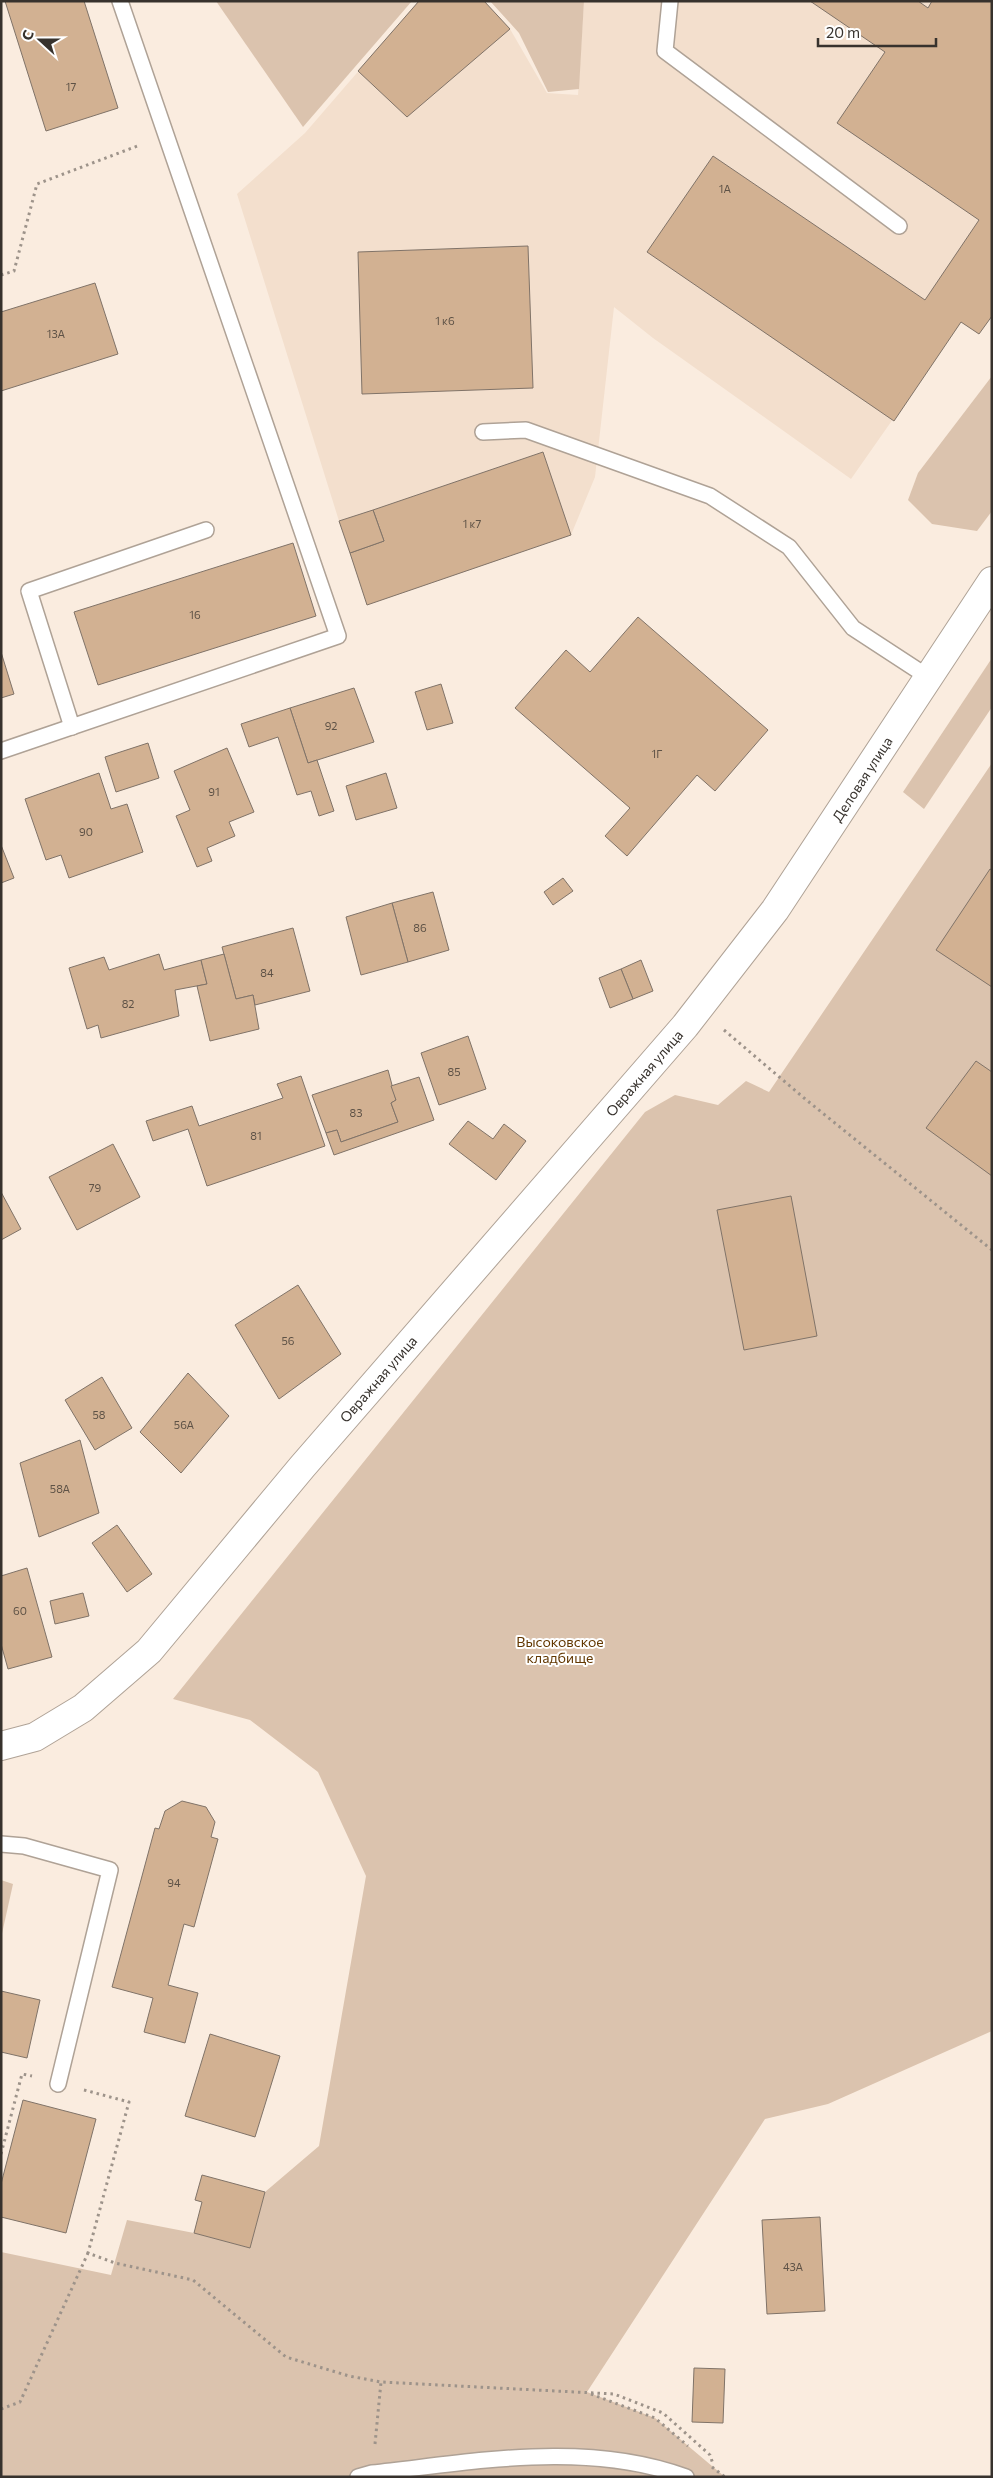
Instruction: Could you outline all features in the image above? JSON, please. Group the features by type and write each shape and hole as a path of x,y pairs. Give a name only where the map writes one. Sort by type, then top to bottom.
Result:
{"street":[{"name":"Деловая улица","path":"727,974 775,910 814,853 992,581"},
{"name":"Овражная улица","path":"1,1746 35,1738 82,1708 149,1651 302,1467 727,974"}],"lane":[{"path":"1,750 338,636 120,1"},
{"path":"670,1 665,52 899,226"},
{"path":"483,432 526,430 710,496 788,547 854,628 928,677"},
{"path":"72,727 29,591 206,530"},
{"path":"1,1844 24,1846 110,1870 58,2084"},
{"path":"365,2475 528,2458 621,2459 686,2477"}],"path":[{"path":"1,275 14,271 37,184 166,135"},
{"path":"716,1023 804,1098 992,1250"},
{"path":"1,2154 22,2074 129,2102 88,2253 20,2402 1,2410"},
{"path":"88,2253 115,2263 193,2280 286,2357 349,2376 381,2382 614,2394 663,2413 710,2455 715,2469"},
{"path":"365,2475 381,2382"},
{"path":"587,2393 655,2418 692,2450"},
{"path":"707,2463 725,2477"}],"shaded area":[{"path":"419,1 510,29 547,93 578,95 584,1 992,1 992,316 979,334 961,322 851,479 653,338 614,307 595,477 571,535 367,605 237,194 305,133"}],"green space":[{"path":"216,1 412,1 303,127"},
{"path":"490,1 584,1 579,89 548,92 519,33"},
{"path":"992,376 992,511 977,531 932,524 908,500 918,473"},
{"path":"992,658 992,707 924,809 903,792"},
{"name":"Высоковское кладбище","path":"992,763 992,2031 828,2104 765,2119 587,2392 655,2418 725,2477 1,2477 1,2252 111,2275 127,2220 194,2233 250,2248 265,2192 319,2146 366,1876 318,1772 250,1720 173,1699 645,1112 675,1095 718,1105 746,1081 769,1092"},
{"path":"1,1880 13,1884 1,1938"}],"building":[{"path":"5,1 84,1 118,108 46,131"},
{"path":"419,1 484,1 510,29 407,117 358,71"},
{"path":"810,1 918,1 928,8 932,1 992,1 992,316 979,334 961,322 894,421 647,252 713,156 925,300 979,220 837,123 885,52"},
{"path":"528,246 533,388 362,394 358,252"},
{"path":"95,283 118,354 1,391 1,312"},
{"path":"543,452 571,535 367,605 350,553 384,541 373,510"},
{"path":"373,510 384,541 350,553 339,521"},
{"path":"293,543 316,616 98,685 74,612"},
{"path":"638,617 768,730 715,791 697,775 627,856 605,836 630,808 515,708 566,650 590,672"},
{"path":"1,652 14,694 1,698"},
{"path":"441,684 453,723 427,730 415,692"},
{"path":"354,688 374,742 308,763 290,708"},
{"path":"290,708 308,763 317,760 334,811 319,816 311,791 297,795 278,737 249,747 241,724"},
{"path":"148,743 159,778 116,792 105,757"},
{"path":"227,748 254,812 229,822 235,836 207,848 212,861 197,867 176,816 190,810 174,771"},
{"path":"99,773 111,809 127,804 143,852 69,878 61,855 46,860 25,799"},
{"path":"386,773 397,808 356,820 346,786"},
{"path":"1,845 14,878 1,883"},
{"path":"990,869 992,870 992,987 936,950"},
{"path":"563,878 573,891 553,905 544,892"},
{"path":"433,892 449,950 408,962 392,903"},
{"path":"392,903 408,962 361,975 346,917"},
{"path":"293,928 310,991 255,1005 253,995 236,999 222,947"},
{"path":"159,954 164,970 201,960 207,984 175,990 179,1016 101,1038 98,1025 87,1029 69,968 104,957 109,970"},
{"path":"224,954 236,999 253,995 259,1029 210,1041 197,986 207,984 201,960"},
{"path":"641,960 653,991 633,999 621,969"},
{"path":"621,969 633,999 610,1008 599,978"},
{"path":"468,1036 486,1089 439,1105 421,1053"},
{"path":"976,1061 992,1072 992,1176 926,1128"},
{"path":"388,1070 396,1100 391,1103 398,1122 341,1142 337,1130 326,1133 312,1095"},
{"path":"301,1076 325,1146 207,1186 188,1129 153,1141 146,1121 192,1106 199,1126 283,1098 277,1084"},
{"path":"419,1077 434,1120 334,1155 326,1133 337,1130 341,1142 398,1122 391,1103 396,1100 391,1086"},
{"path":"468,1121 493,1139 504,1124 526,1141 496,1180 449,1144"},
{"path":"113,1144 140,1197 77,1230 49,1177"},
{"path":"1,1192 21,1229 1,1240"},
{"path":"791,1196 817,1336 744,1350 717,1210"},
{"path":"298,1285 341,1354 279,1399 235,1325"},
{"path":"188,1373 229,1416 181,1473 140,1432"},
{"path":"102,1377 132,1428 95,1450 65,1400"},
{"path":"80,1440 99,1513 39,1537 20,1463"},
{"path":"117,1525 152,1574 127,1592 92,1543"},
{"path":"27,1568 52,1657 8,1669 1,1644 1,1576"},
{"path":"83,1593 89,1616 55,1624 50,1601"},
{"path":"182,1801 206,1807 215,1822 211,1837 218,1839 194,1927 184,1924 168,1985 198,1993 185,2043 144,2032 153,1998 112,1987 155,1828 159,1829 165,1811"},
{"path":"1,1991 40,2000 27,2058 1,2052"},
{"path":"210,2034 280,2056 255,2137 185,2116"},
{"path":"23,2100 96,2119 66,2233 1,2217 1,2184"},
{"path":"202,2175 265,2192 250,2248 194,2233 202,2202 195,2200"},
{"path":"820,2217 825,2311 767,2314 762,2220"},
{"path":"694,2368 725,2369 723,2423 692,2422"}]}
